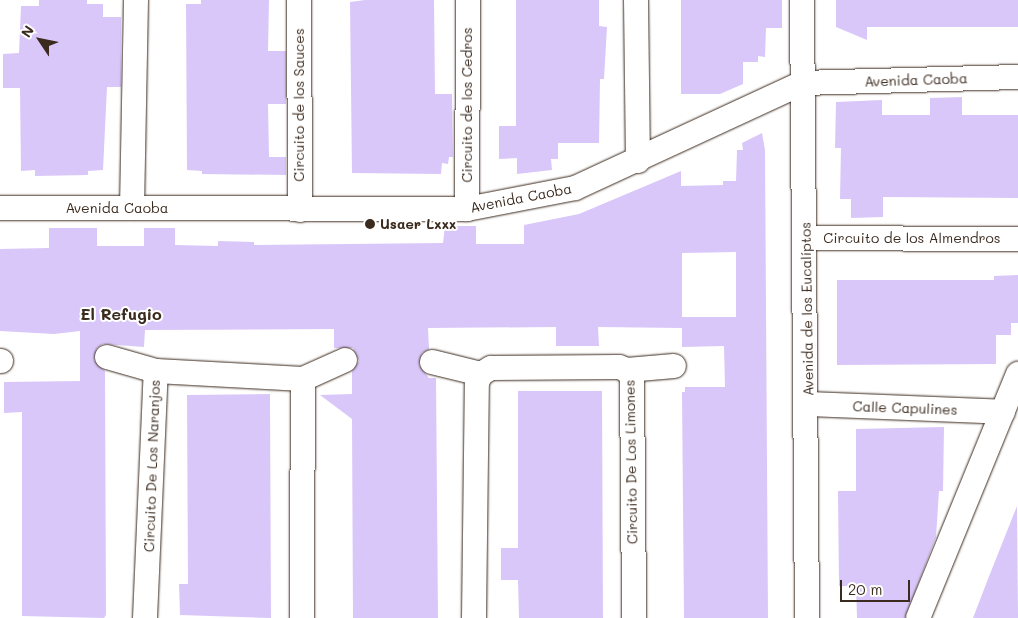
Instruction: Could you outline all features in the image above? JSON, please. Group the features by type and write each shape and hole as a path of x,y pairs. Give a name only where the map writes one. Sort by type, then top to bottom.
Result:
{"street":[{"path":"132,208 136,0"},
{"name":"Circuito de los Sauces","path":"299,0 300,210"},
{"name":"Circuito de los Cedros","path":"467,209 468,0"},
{"path":"636,0 638,161"},
{"name":"Avenida de los Eucalíptos","path":"802,0 808,404 807,618"},
{"name":"Avenida Caoba","path":"0,208 467,209 576,188 638,161 802,83 1018,77"},
{"name":"Circuito de los Almendros","path":"806,238 1018,239"},
{"path":"107,357 156,371"},
{"path":"302,618 303,379 345,360"},
{"path":"432,362 481,374 477,382 474,618"},
{"path":"627,370 674,366"},
{"name":"Circuito De Los Limones","path":"481,374 491,368 619,367 627,370 632,378 634,618"},
{"name":"Circuito De Los Naranjos","path":"145,618 156,371 303,379"},
{"path":"918,618 1018,374"},
{"name":"Calle Capulines","path":"808,404 1002,412"}],"building":[{"path":"39,0 87,0 87,4 103,4 103,17 121,17 121,87 107,87 103,170 88,171 88,175 35,176 35,170 21,171 20,88 3,88 3,54 19,53 21,6 39,6"},
{"path":"201,0 269,0 268,51 286,51 286,104 268,104 269,157 286,157 286,175 202,174 202,171 187,170 186,4 201,4"},
{"path":"365,0 434,0 435,94 452,94 453,157 449,157 448,164 442,163 441,174 352,173 350,2"},
{"path":"516,0 599,0 599,26 607,27 604,79 600,79 599,143 558,143 558,159 551,159 552,170 517,174 517,158 499,159 499,126 516,126"},
{"path":"681,0 782,0 782,28 766,28 765,57 758,56 758,62 743,62 743,84 720,94 681,94"},
{"path":"836,0 1018,0 1018,27 867,27 867,40 836,27"},
{"path":"962,97 962,115 1018,115 1018,198 883,197 883,217 851,218 851,199 840,199 841,148 835,148 836,102 882,100 882,115 930,115 930,98"},
{"path":"762,133 765,150 768,618 684,618 682,392 685,392 685,387 725,387 724,346 682,347 682,328 598,327 599,346 556,346 556,327 428,328 429,349 422,353 419,365 429,378 436,378 438,618 353,618 352,419 320,395 352,394 352,371 359,361 353,348 334,348 334,329 145,330 144,347 103,344 97,348 94,360 105,371 106,615 104,618 22,616 22,412 4,413 4,382 80,381 80,331 54,334 0,331 0,249 49,248 49,228 97,228 97,246 144,246 144,228 175,228 175,245 218,246 218,241 254,242 254,245 443,243 445,226 476,226 476,244 524,244 524,225 579,214 681,171 681,186 723,185 723,181 736,181 737,150 743,150 742,143","holes":["736,252 736,317 682,317 682,253"]},
{"path":"1018,275 1018,323 1011,323 1011,335 996,335 996,364 837,365 837,280 994,280 994,276"},
{"path":"518,391 602,391 603,618 519,618 518,580 501,580 501,548 518,548"},
{"path":"270,394 271,618 180,615 179,584 188,584 187,395"},
{"path":"944,427 943,491 939,491 936,537 905,618 857,618 856,586 839,586 838,491 856,491 856,429"},
{"path":"1017,506 1018,618 973,618 988,579"}],"place":[{"name":"Usaer Lxxx","path":"370,224"}],"district":[{"name":"El Refugio","path":"121,314"}]}
